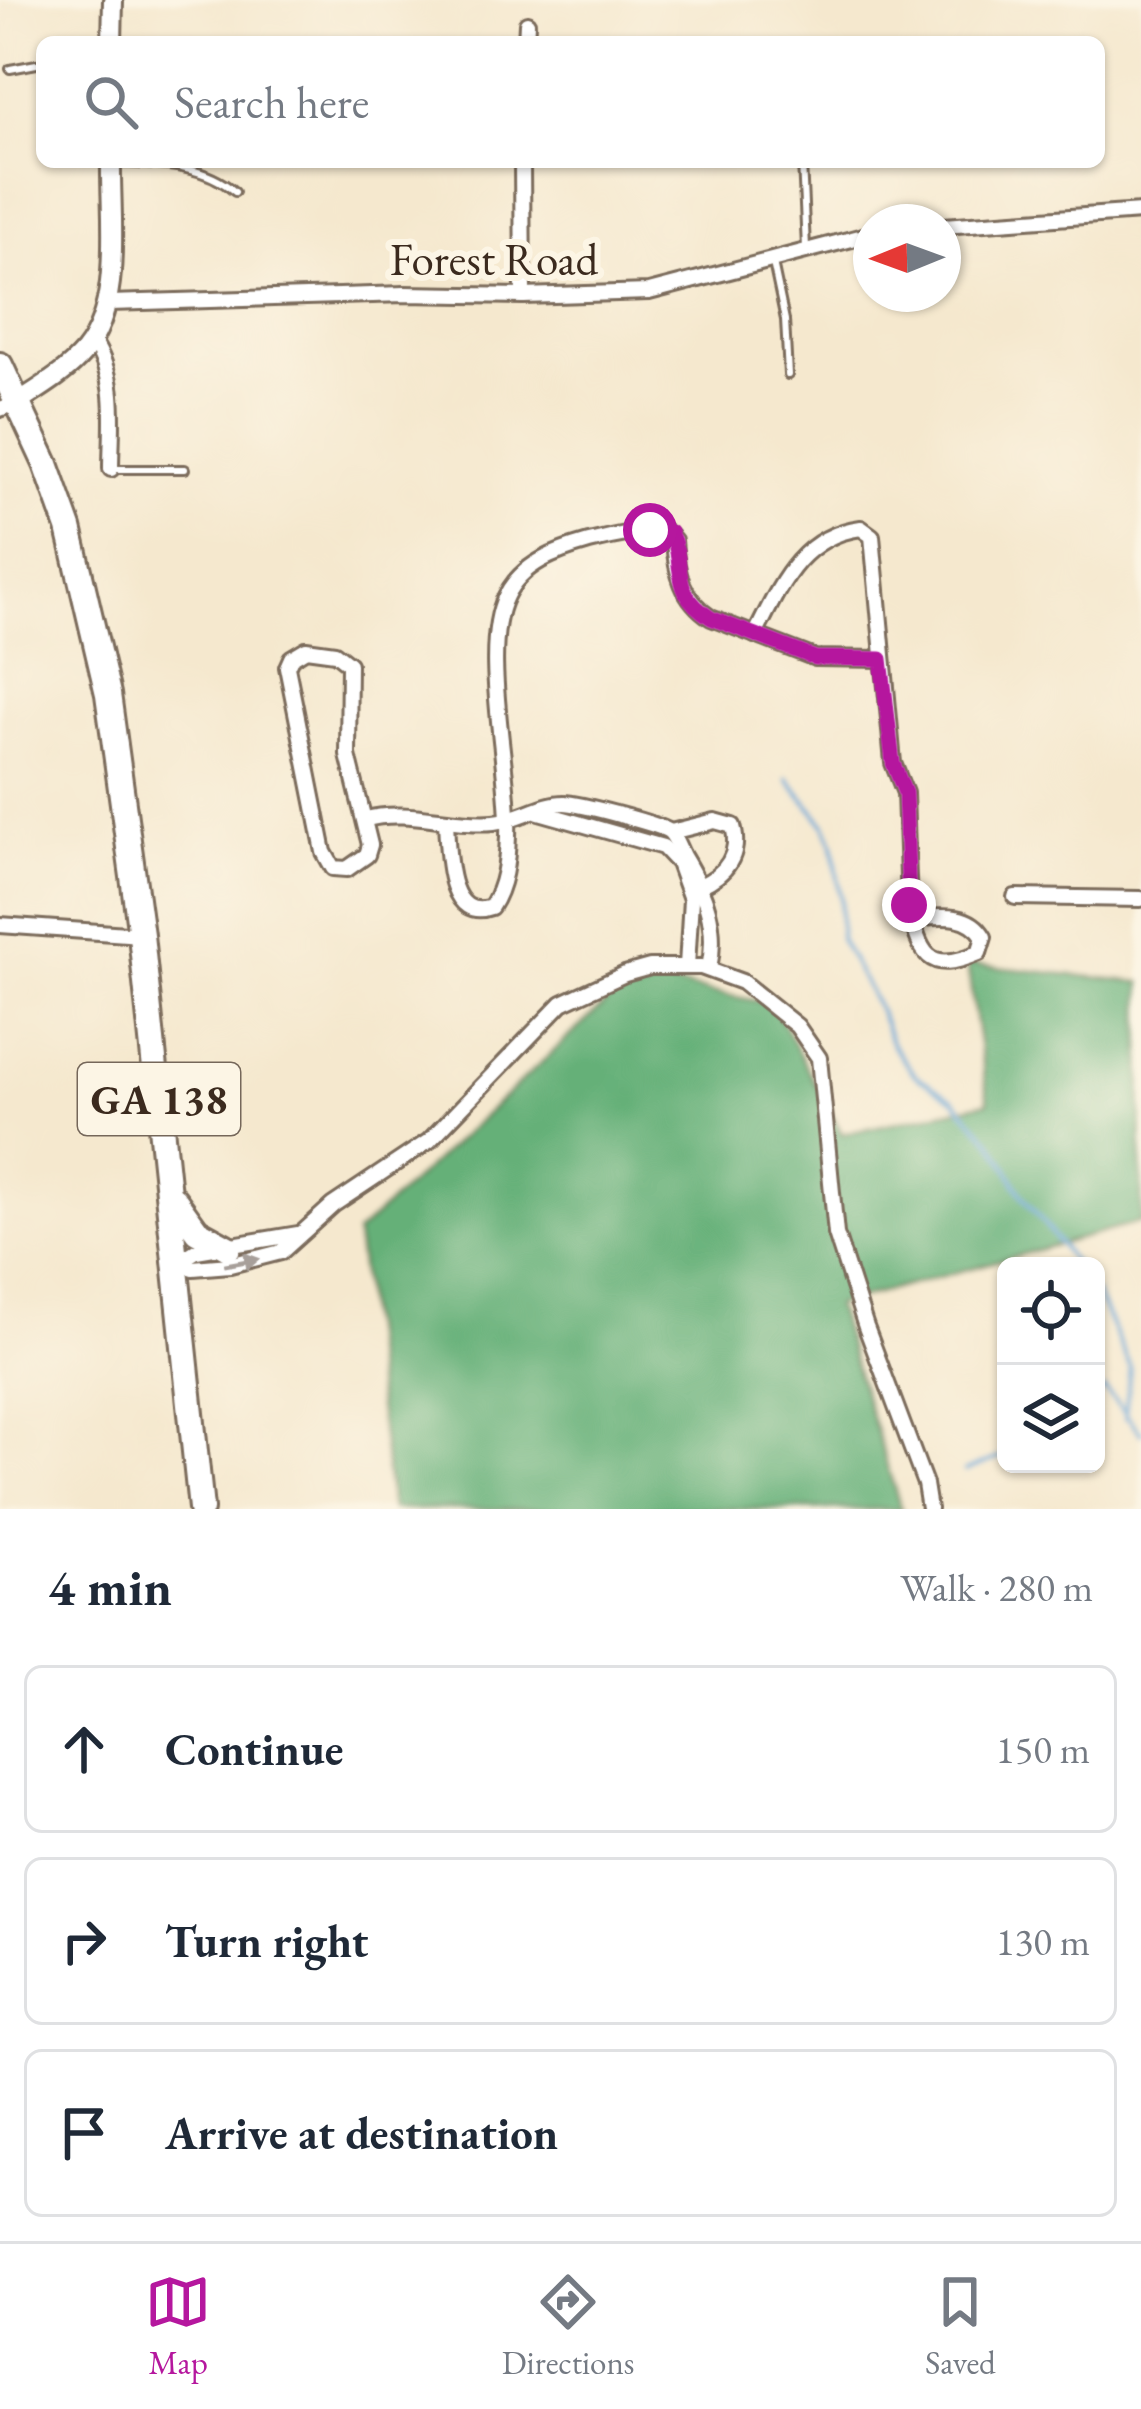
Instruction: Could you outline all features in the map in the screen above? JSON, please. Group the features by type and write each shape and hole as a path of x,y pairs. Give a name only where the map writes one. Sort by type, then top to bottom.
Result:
{"highway":[{"name":"GA 138","path":"0,365 8,406 58,496 86,588 117,744 201,1509"},
{"path":"169,1191 197,1231 229,1248"}],"street":[{"path":"112,36 113,0"},
{"path":"526,36 527,22"},
{"path":"8,406 56,377 92,340 109,303 111,168"},
{"path":"522,168 523,296"},
{"path":"961,225 1141,212"},
{"name":"Forest Road","path":"109,303 649,292 853,238"},
{"path":"92,340 103,357 111,387 110,469"},
{"path":"754,635 788,572 809,549 828,535 861,528 872,536 893,763 905,793 912,919 918,941 935,962 949,965 979,953 983,937 977,926 964,919 912,919"},
{"path":"446,822 451,878 467,907 490,907 500,892 508,819 496,640 506,596 527,568 569,548 662,530 674,540 677,574 696,609 815,658 881,659"},
{"path":"306,649 335,653 349,664 348,755 366,820 367,855 347,869 333,868 324,852 287,668 291,658 306,649"},
{"path":"539,812 545,806 571,803 657,824 671,832 710,908 709,969"},
{"path":"366,820 385,814 446,822 508,819 539,812 663,847 678,863 691,899 687,966"},
{"path":"671,832 715,821 733,826 733,857 718,878 700,886"},
{"path":"1015,897 1141,899"},
{"path":"0,926 141,935"},
{"path":"177,1263 193,1268 257,1261 281,1252 298,1234 429,1141 562,1003 625,974 650,968 709,969 742,982 766,1001 796,1026 819,1058 836,1234 925,1484 929,1509"},
{"path":"177,1263 196,1251 298,1234"}],"lane":[{"path":"10,69 36,64"},
{"path":"183,168 224,182 235,192"},
{"path":"802,168 806,248"},
{"path":"772,259 783,304 788,375"},
{"path":"110,469 185,469"}],"green space":[{"path":"967,964 1141,982 1141,1222 997,1257 997,1261 835,1305 901,1509 391,1509 356,1234 634,977 773,1004 842,1134 988,1102"}],"waterway":[{"path":"788,779 825,825 833,844 841,900 840,939 878,1008 892,1045 916,1076 954,1099 994,1144 1023,1196 1069,1257"},
{"path":"1105,1313 1130,1367 1125,1418"},
{"path":"1105,1389 1141,1433"},
{"path":"965,1471 997,1459"}],"route":[{"path":"650,530 670,532 677,574 687,597 711,618 815,658 881,659 893,763 905,793 908,818 909,905"}]}
